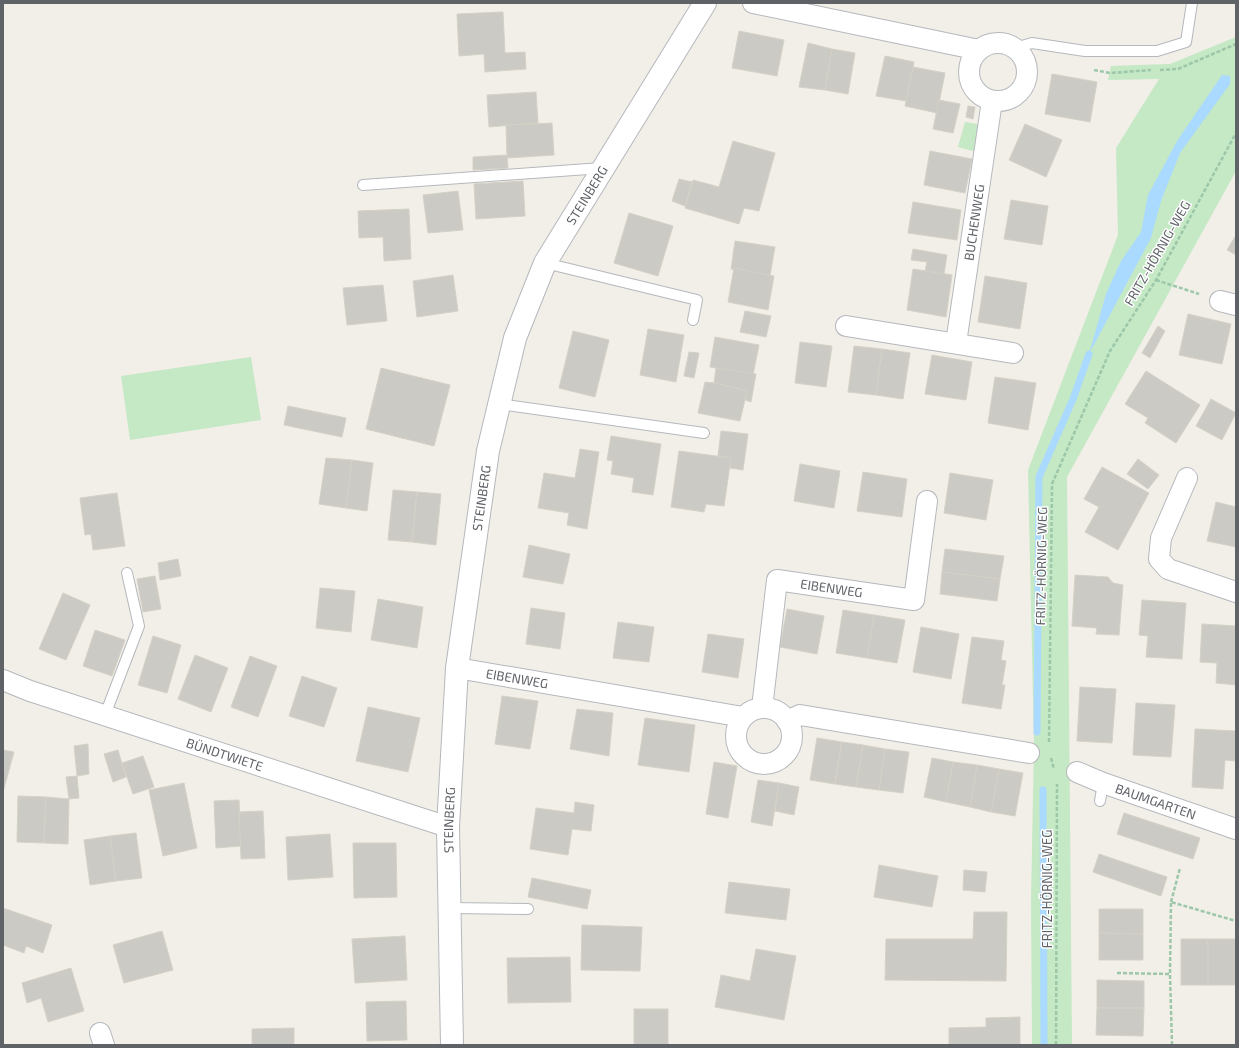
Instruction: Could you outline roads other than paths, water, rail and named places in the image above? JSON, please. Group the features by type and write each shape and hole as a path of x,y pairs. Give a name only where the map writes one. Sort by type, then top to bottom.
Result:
{"street":[{"name":"STEINBERG","path":"452,1045 448,827 457,668 488,451 514,338 545,263 705,3"},
{"path":"753,3 979,50"},
{"path":"997,43 1006,44 1015,48 1022,56 1027,66 1027,78 1022,88 1014,96 1004,101 992,101 982,97 974,90 969,80 969,69 972,58 979,50 987,45 997,43"},
{"name":"BUCHENWEG","path":"956,343 992,101"},
{"path":"846,326 1013,353"},
{"path":"1187,478 1161,538 1159,559 1168,568 1236,592"},
{"name":"EIBENWEG","path":"762,708 777,580 914,600 927,501"},
{"name":"EIBENWEG","path":"457,668 743,717"},
{"name":"BÜNDTWIETE","path":"3,680 105,715 448,827"},
{"path":"762,708 771,709 780,714 787,721 791,730 792,741 788,750 781,758 772,763 762,764 747,758 738,746 736,736 738,726 743,717 752,711 762,708"},
{"path":"787,721 800,715 1029,753"},
{"name":"BAUMGARTEN","path":"1077,772 1102,792 1236,829"}],"lane":[{"path":"1015,48 1032,43 1085,51 1157,51 1186,42 1192,3"},
{"path":"363,185 603,168"},
{"path":"545,263 697,300 693,320"},
{"path":"499,404 704,433"},
{"path":"105,715 138,626 127,574"},
{"path":"449,908 528,909"}],"water":[{"path":"1222,75 1230,76 1230,84 1180,153 1161,201 1151,238 1089,354 1106,294 1121,261 1141,232 1148,195 1177,141"}],"waterway":[{"path":"1037,732 1039,477 1073,399 1089,354"},
{"path":"1043,790 1044,1045"}]}
